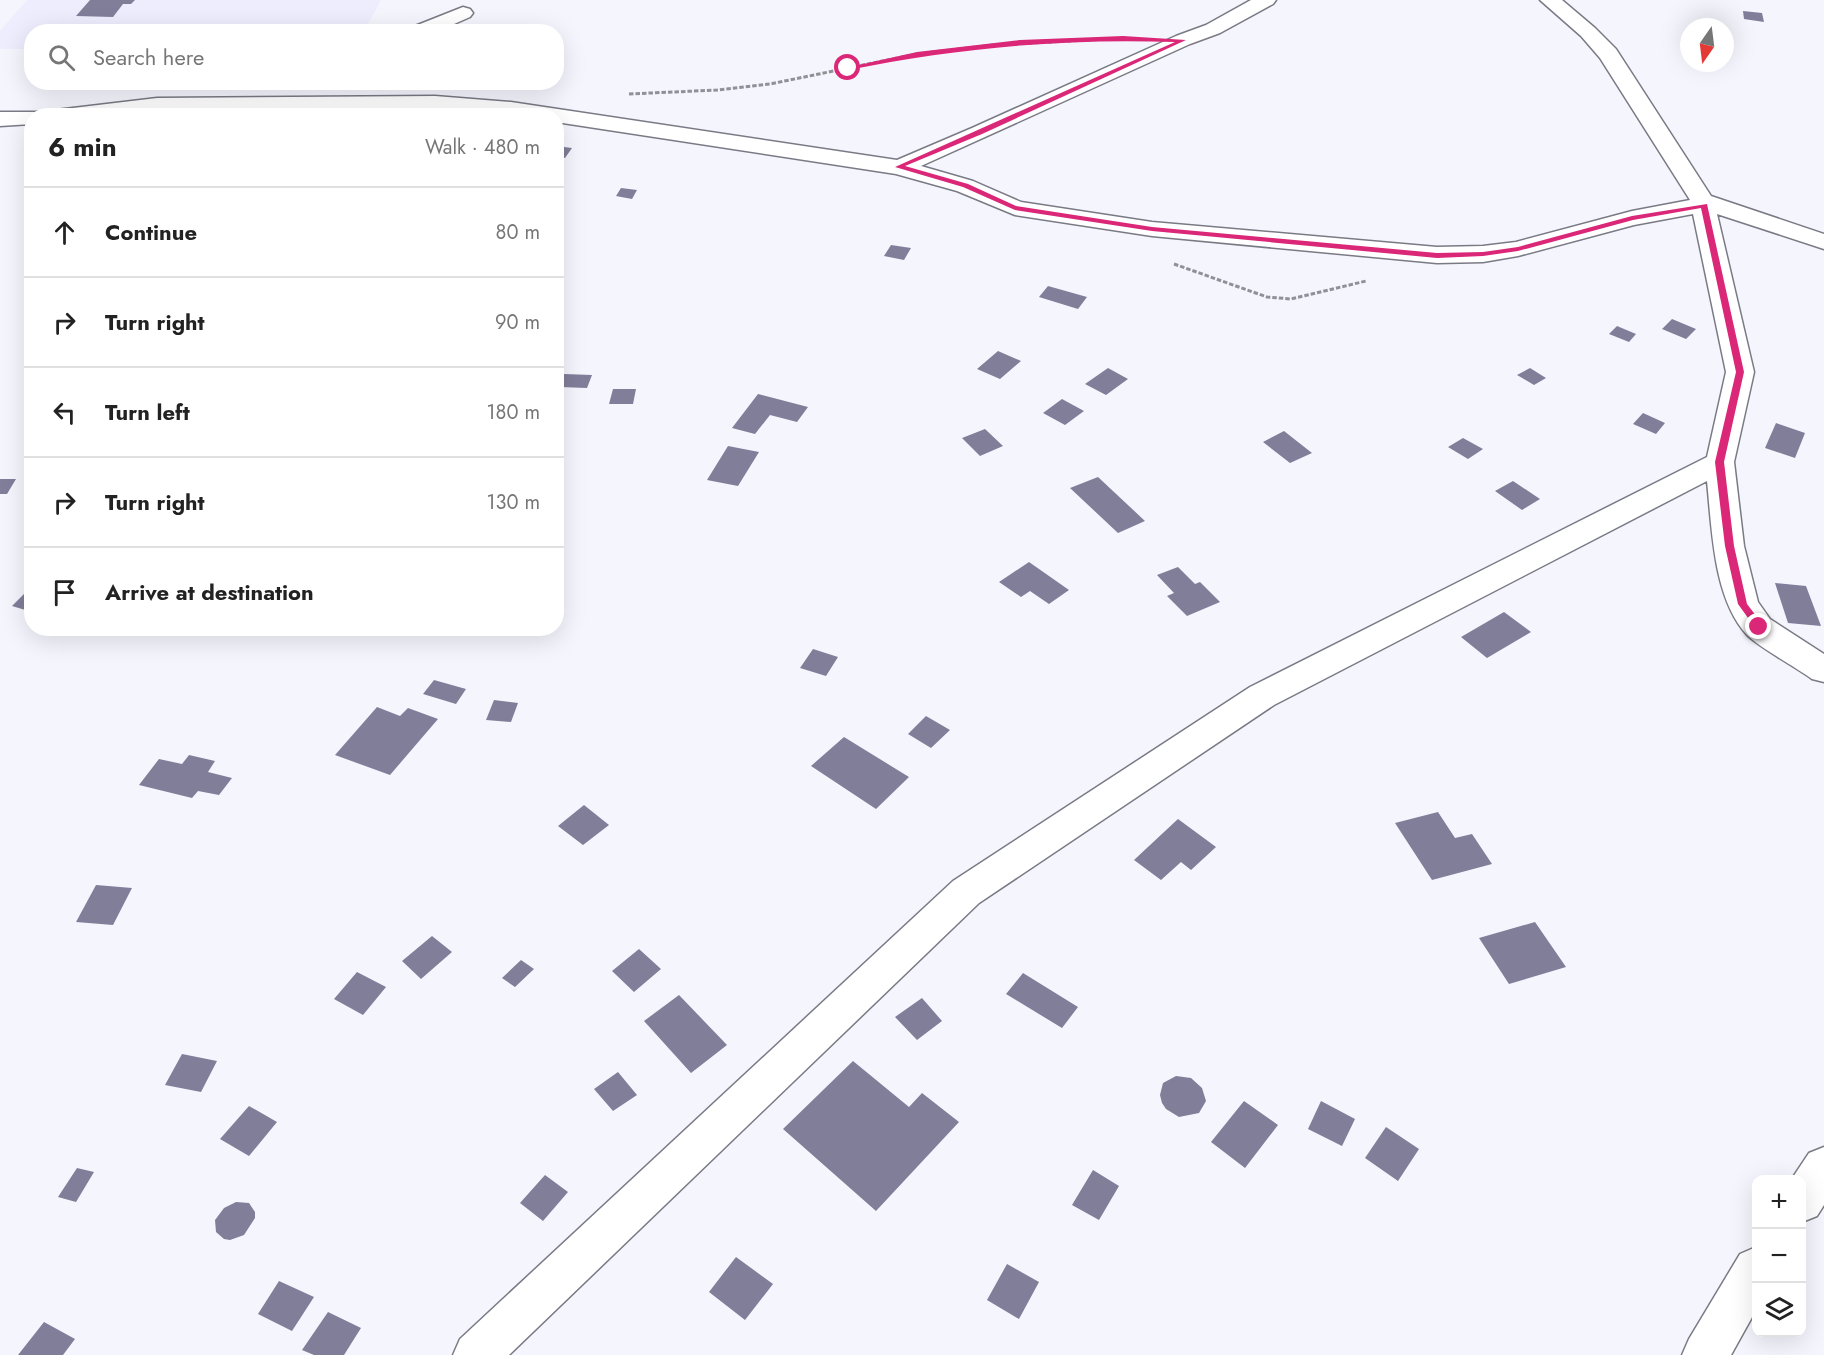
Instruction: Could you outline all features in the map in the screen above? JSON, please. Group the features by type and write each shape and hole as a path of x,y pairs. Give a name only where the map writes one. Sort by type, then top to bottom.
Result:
{"street":[{"path":"898,167 980,133 1183,40 1213,29 1266,0"},
{"path":"1550,0 1588,32 1608,54 1703,203 1740,372 1720,462 1729,546 1743,604 1759,627 1824,670"},
{"path":"439,24 464,15"},
{"path":"157,105 229,90"},
{"path":"127,108 439,93 518,108"},
{"path":"564,116 898,167 965,186 1015,208 1152,229 1437,255 1483,254 1518,249 1632,218 1703,203 1824,242"},
{"path":"0,119 24,118"},
{"path":"477,1355 966,892 1262,696 1720,462"},
{"path":"1806,1195 1824,1167"},
{"path":"1705,1355 1752,1276"}],"path":[{"path":"626,94 717,90 770,84 917,54 1002,44 1111,39"}],"shaded area":[{"path":"27,0 381,0 368,24 24,24 24,49 0,49 0,31"}],"building":[{"path":"90,0 135,0 131,4 123,4 113,17 76,16"},
{"path":"1743,11 1762,13 1764,22 1744,19"},
{"path":"564,147 572,148 565,158"},
{"path":"621,188 637,190 632,199 616,196"},
{"path":"891,245 911,248 904,260 884,256"},
{"path":"1048,286 1087,297 1078,309 1039,297"},
{"path":"1672,319 1696,329 1686,339 1662,329"},
{"path":"1617,326 1636,334 1629,342 1609,334"},
{"path":"998,351 1021,361 1000,379 977,369"},
{"path":"1108,368 1128,379 1106,395 1085,384"},
{"path":"1530,368 1546,378 1534,385 1517,375"},
{"path":"564,374 592,375 587,388 564,387"},
{"path":"613,389 636,389 633,404 609,404"},
{"path":"758,394 808,407 797,422 770,415 755,434 732,428"},
{"path":"1062,399 1084,411 1065,425 1043,413"},
{"path":"1643,413 1665,423 1656,434 1633,424"},
{"path":"1776,423 1805,433 1795,458 1765,448"},
{"path":"985,429 1003,446 980,456 962,438"},
{"path":"1284,431 1312,453 1290,463 1263,442"},
{"path":"1463,438 1483,449 1468,459 1448,447"},
{"path":"728,446 759,452 738,486 707,480"},
{"path":"1098,477 1145,521 1118,533 1070,488"},
{"path":"0,479 16,479 7,494 0,494"},
{"path":"1513,481 1540,499 1522,510 1495,491"},
{"path":"1029,562 1069,590 1049,604 1030,591 1021,597 999,582"},
{"path":"1178,567 1195,584 1200,582 1220,602 1187,616 1167,596 1174,593 1157,575"},
{"path":"1775,583 1806,586 1821,626 1788,623"},
{"path":"24,594 24,610 12,606"},
{"path":"1504,612 1531,632 1487,658 1461,637"},
{"path":"813,649 838,657 826,676 800,668"},
{"path":"434,680 466,689 456,704 423,694"},
{"path":"494,700 518,703 511,722 486,720"},
{"path":"377,707 400,716 408,708 438,719 390,775 335,755"},
{"path":"926,716 950,730 931,748 908,734"},
{"path":"844,737 909,777 876,809 811,766"},
{"path":"189,755 215,761 208,772 232,778 219,795 198,791 192,798 139,785 159,759 182,764"},
{"path":"584,805 609,825 583,845 558,826"},
{"path":"1438,812 1455,838 1472,834 1492,864 1432,880 1395,823"},
{"path":"1178,819 1216,847 1191,870 1181,862 1161,880 1134,860"},
{"path":"96,885 132,888 113,925 76,922"},
{"path":"1535,922 1566,967 1509,984 1479,938"},
{"path":"432,936 452,952 421,979 402,961"},
{"path":"639,949 661,969 634,992 612,971"},
{"path":"521,960 534,969 515,987 502,978"},
{"path":"357,972 386,987 363,1015 334,999"},
{"path":"1023,973 1078,1007 1062,1028 1006,994"},
{"path":"679,995 727,1045 691,1073 644,1021"},
{"path":"922,998 942,1021 917,1040 895,1017"},
{"path":"182,1054 217,1061 201,1092 165,1085"},
{"path":"853,1061 909,1107 922,1093 959,1122 876,1211 783,1129"},
{"path":"618,1072 637,1095 613,1111 594,1089"},
{"path":"1176,1076 1191,1078 1202,1088 1206,1101 1199,1113 1179,1117 1166,1109 1162,1103 1160,1095 1163,1083"},
{"path":"1244,1101 1278,1125 1245,1168 1211,1142"},
{"path":"1321,1101 1355,1119 1342,1146 1308,1129"},
{"path":"249,1106 277,1122 249,1156 220,1139"},
{"path":"1386,1127 1419,1149 1398,1181 1365,1158"},
{"path":"77,1168 94,1172 76,1202 58,1197"},
{"path":"1093,1170 1119,1186 1099,1220 1072,1205"},
{"path":"545,1175 568,1192 543,1221 520,1203"},
{"path":"236,1202 249,1203 255,1212 255,1218 244,1235 230,1240 224,1239 216,1232 215,1220 224,1208"},
{"path":"736,1257 773,1284 745,1320 709,1292"},
{"path":"1007,1264 1039,1282 1019,1319 987,1300"},
{"path":"279,1281 314,1297 292,1331 258,1314"},
{"path":"328,1312 361,1328 344,1355 314,1355 302,1350"},
{"path":"44,1322 75,1339 63,1355 18,1355"}],"route":[{"path":"848,68 917,54 1020,42 1123,38 1183,40 980,133 898,167 965,186 1015,208 1152,229 1437,255 1483,254 1518,249 1632,218 1704,205 1740,372 1720,462 1729,546 1743,604 1759,627"}]}
